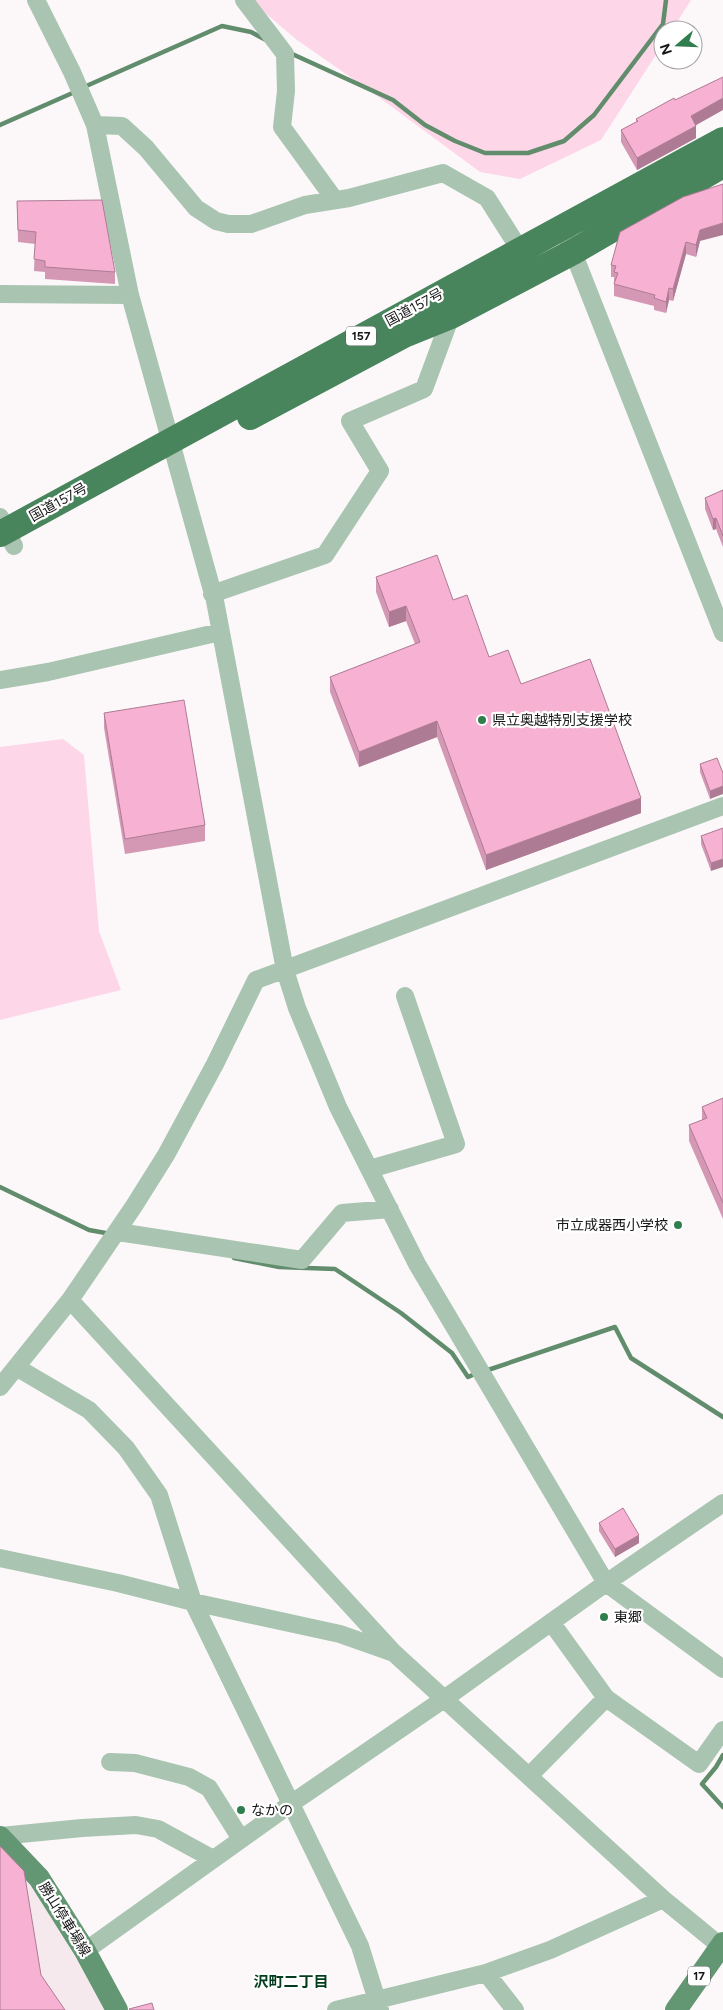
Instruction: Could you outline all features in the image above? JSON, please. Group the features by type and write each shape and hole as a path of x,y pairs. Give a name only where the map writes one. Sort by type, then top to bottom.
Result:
{"highway":[{"name":"国道157号","path":"172,449 520,250 723,140"},
{"name":"国道157号","path":"4,536 172,449 404,335 451,316 573,252 723,164"}],"main road":[{"name":"勝山停車場線","path":"0,1837 39,1878 85,1951 117,2010"},
{"name":"17","path":"676,2010 722,1945"}],"street":[{"path":"36,0 72,72 95,125 130,295 212,594 285,970 297,1008 338,1107 417,1264 606,1583 723,1669"},
{"path":"244,0 285,54 286,90 282,126 335,200"},
{"path":"95,125 122,126 146,148 196,208 216,221 228,224 251,224 305,205 335,200 443,172 487,198 520,250"},
{"path":"563,228 723,634"},
{"path":"0,294 130,295"},
{"path":"212,594 325,555 380,471 350,421 424,389 451,316"},
{"path":"0,680 48,672 220,632"},
{"path":"0,1387 70,1300 118,1232 166,1155 215,1064 256,980 723,806"},
{"path":"370,1169 456,1144 405,996"},
{"path":"118,1232 302,1260 342,1213 390,1209"},
{"path":"70,1300 394,1653 663,1899 722,1945"},
{"path":"16,1367 88,1410 126,1448 160,1495 194,1602 360,1946 379,2006"},
{"path":"85,1951 292,1803 723,1503"},
{"path":"0,1558 340,1634 394,1653"},
{"path":"551,1622 606,1698 699,1764 723,1730"},
{"path":"529,1776 606,1698"},
{"path":"110,1762 135,1762 188,1777 208,1788 241,1839"},
{"path":"0,1837 82,1828 136,1825 158,1829 213,1859"},
{"path":"336,2010 379,2006 486,1973 550,1950 663,1899"},
{"path":"486,1973 515,2010"}],"shaded area":[{"path":"250,0 691,0 678,20 653,20 653,59 601,140 520,179 480,172 369,90 297,40"},
{"path":"63,739 84,755 99,931 121,990 0,1020 0,747"},
{"path":"8,1857 38,1892 105,2010 0,2010"}],"building":[{"path":"723,77 723,98 691,116 696,126 637,158 621,130 638,121 636,119 674,98 675,100"},
{"path":"723,184 723,223 700,230 696,245 686,242 673,289 669,288 666,302 654,298 655,295 614,284 618,273 614,272 616,266 611,265 620,232 683,197"},
{"path":"102,200 115,272 45,267 45,261 34,259 36,232 18,230 17,201"},
{"path":"723,490 723,536 716,518 713,519 705,498"},
{"path":"437,555 453,600 467,595 489,657 508,650 521,684 590,659 641,798 486,855 437,721 359,752 330,677 420,642 406,606 389,612 376,577"},
{"path":"184,700 205,825 125,839 104,713"},
{"path":"717,758 723,773 723,786 710,791 700,764"},
{"path":"723,828 723,859 711,863 701,836"},
{"path":"723,1098 723,1203 689,1125 707,1118 702,1107"},
{"path":"623,1508 639,1535 615,1549 599,1523"},
{"path":"0,1846 24,1871 41,1975 65,2010 0,2010"},
{"path":"152,2003 154,2010 129,2009"}],"waterway":[{"path":"290,53 393,100 425,125 455,141 485,153 528,153 564,141 594,115 663,24 666,0"},
{"path":"84,87 222,26 251,32 266,40"},
{"path":"0,125 77,91"},
{"path":"0,1187 89,1230 111,1234"},
{"path":"234,1258 279,1267 335,1269 401,1313 452,1353 468,1377 477,1373"},
{"path":"485,1371 615,1327 631,1358 723,1417"},
{"path":"723,1755 702,1784 723,1807"}],"place":[{"name":"県立奥越特別支援学校","path":"482,720"},
{"name":"市立成器西小学校","path":"678,1225"},
{"name":"東郷","path":"604,1617"},
{"name":"なかの","path":"241,1810"}],"district":[{"name":"沢町二丁目","path":"291,1982"}]}
